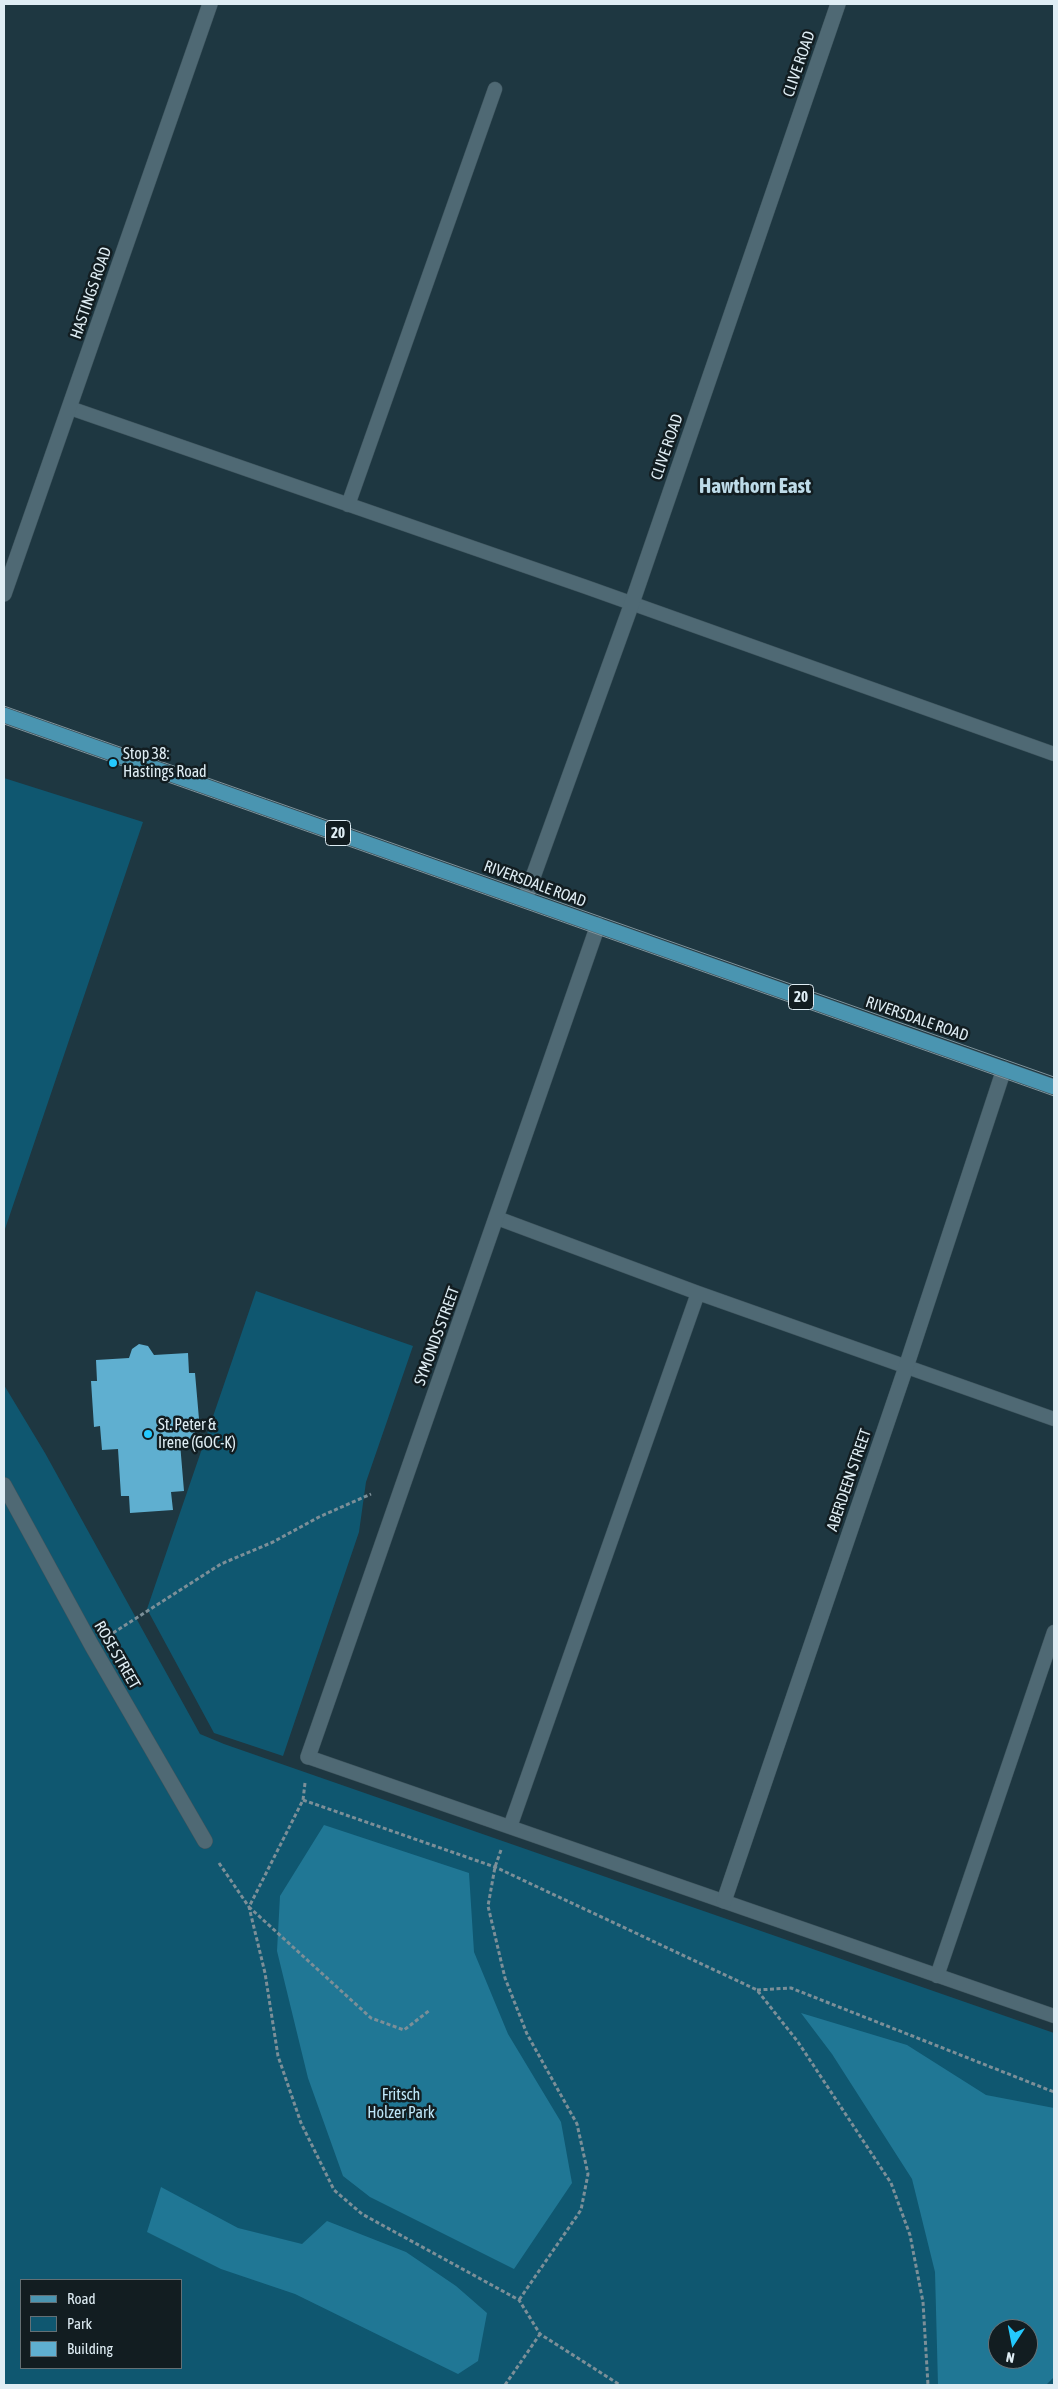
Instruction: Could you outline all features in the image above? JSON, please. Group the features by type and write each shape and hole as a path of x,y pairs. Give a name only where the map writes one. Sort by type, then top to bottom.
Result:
{"main road":[{"name":"RIVERSDALE ROAD","path":"4,715 1054,1087"}],"street":[{"name":"HASTINGS ROAD","path":"4,594 210,4"},
{"name":"CLIVE ROAD","path":"525,899 632,603 838,4"},
{"name":"SYMONDS STREET","path":"308,1757 598,925"},
{"name":"ABERDEEN STREET","path":"724,1901 906,1367 1004,1069"},
{"name":"ROSE STREET","path":"4,1485 92,1646 204,1841"}],"lane":[{"path":"348,505 495,89"},
{"path":"70,408 632,603 1054,754"},
{"path":"497,1218 698,1293 1054,1419"},
{"path":"510,1827 698,1293"},
{"path":"937,1976 1054,1632"},
{"path":"308,1757 1054,2016"}],"path":[{"path":"92,1646 221,1564 273,1542 319,1517 371,1494 408,1471"},
{"path":"308,1757 303,1800 250,1907 266,1972 278,2056 301,2123 334,2190 362,2214 519,2300 540,2334 620,2385"},
{"path":"303,1800 494,1867 756,1990 798,2042 891,2183 910,2235 914,2254 922,2302 928,2385"},
{"path":"510,1827 494,1867 488,1906 505,1978 527,2034 577,2124 588,2174 581,2210 519,2300"},
{"path":"204,1841 250,1907 371,2018 404,2030 430,2010"},
{"path":"756,1990 791,1988 1054,2092"},
{"path":"505,2385 540,2334"}],"green space":[{"path":"4,778 143,822 4,1232"},
{"path":"256,1291 413,1346 366,1482 359,1532 283,1756 214,1733 147,1609"},
{"name":"Fritsch Holzer Park","path":"4,1385 45,1453 200,1734 224,1744 1054,2033 1054,2385 4,2385"},
{"path":"324,1825 469,1873 474,1952 508,2034 561,2122 572,2183 514,2269 370,2197 343,2176 308,2078 277,1951 280,1896"},
{"path":"801,2013 907,2045 986,2095 1054,2108 1054,2377 1046,2385 938,2385 935,2272 912,2179 832,2054"},
{"path":"161,2187 238,2228 302,2244 327,2221 406,2252 456,2286 487,2313 478,2361 458,2374 295,2294 221,2269 147,2232"}],"building":[{"name":"St. Peter & Irene (GOC-K)","path":"139,1344 148,1346 154,1355 188,1353 189,1373 195,1373 199,1419 194,1420 195,1442 180,1443 184,1491 171,1492 173,1510 130,1513 129,1496 121,1496 118,1449 102,1450 100,1426 94,1427 91,1381 97,1381 96,1360 129,1358 132,1349"}],"tram line":[{"path":"4,706 1054,1077"},
{"path":"4,724 1054,1096"}],"place":[{"name":"Stop 38: Hastings Road","path":"113,763"},
{"name":"St. Peter & Irene (GOC-K)","path":"148,1434"}],"district":[{"name":"Hawthorn East","path":"755,486"}]}
